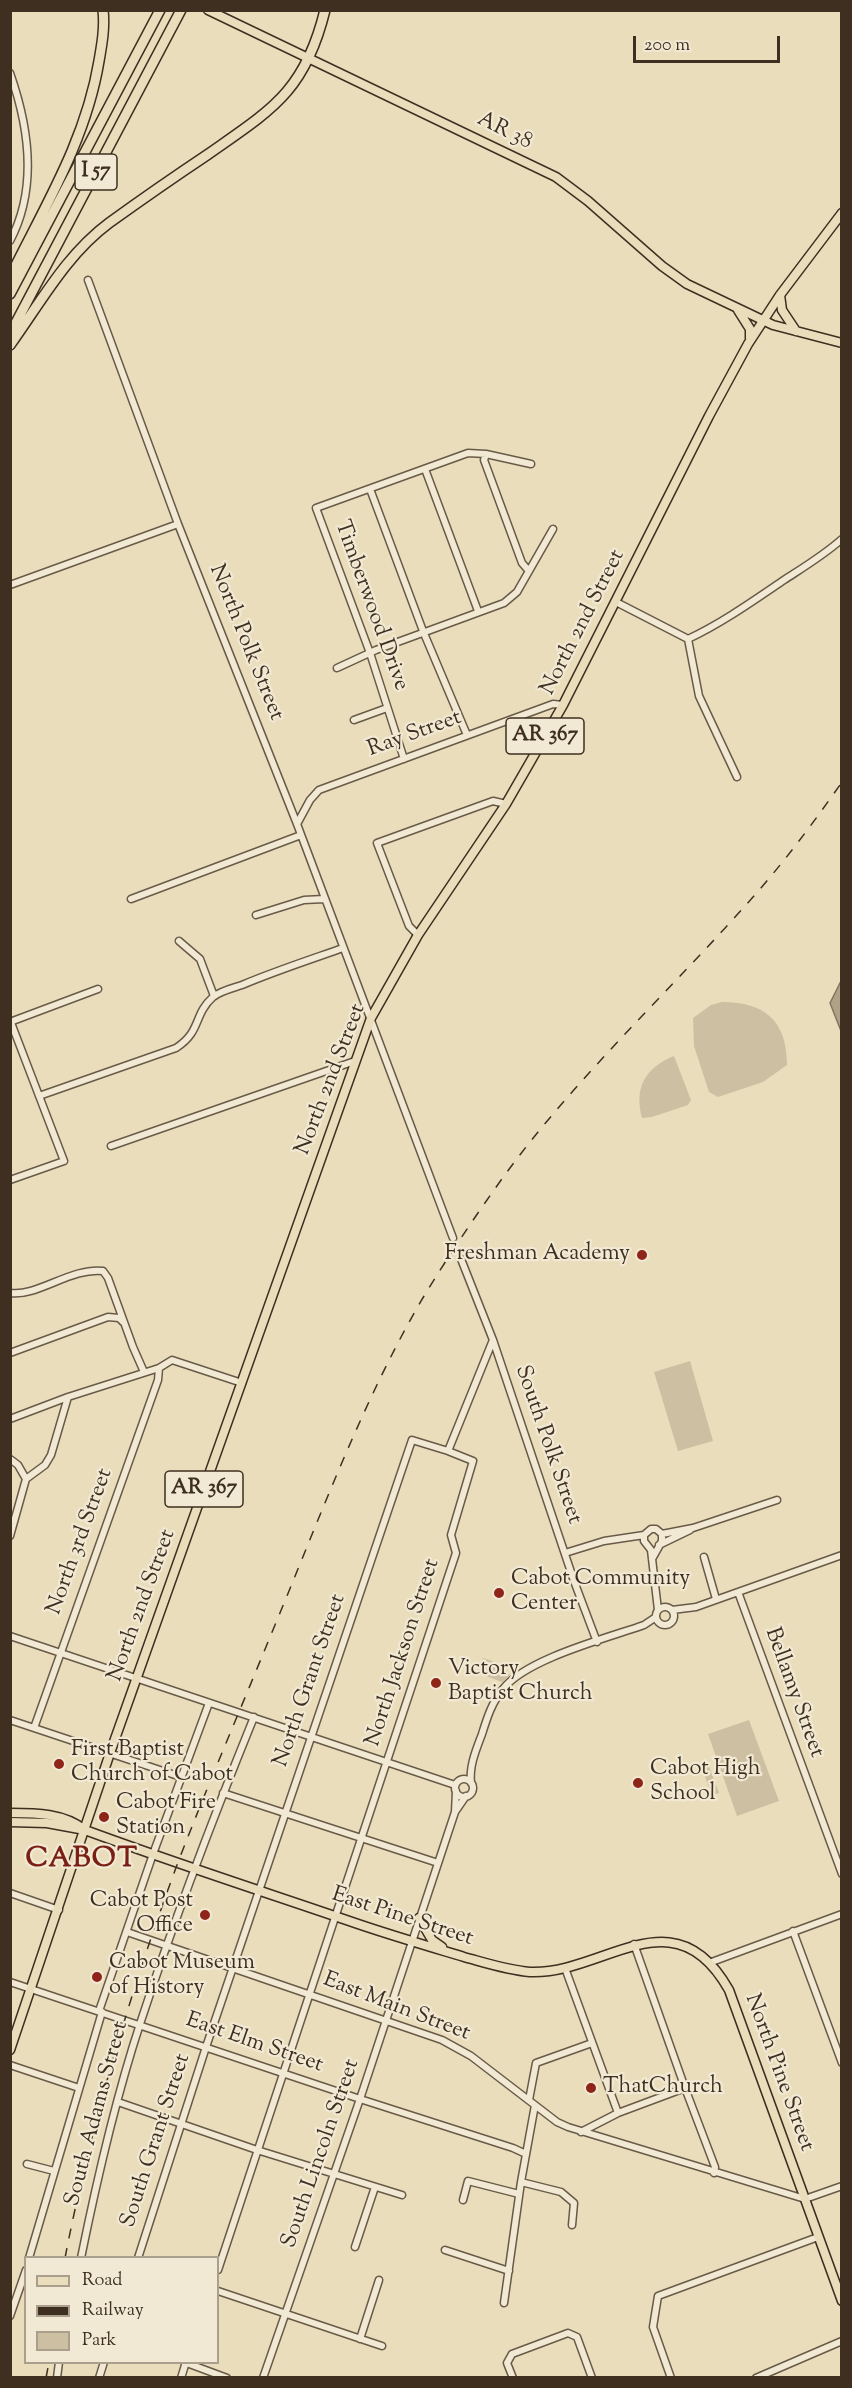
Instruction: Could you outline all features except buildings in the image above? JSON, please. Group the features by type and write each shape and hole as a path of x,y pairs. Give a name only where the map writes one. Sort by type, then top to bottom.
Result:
{"highway":[{"path":"10,277 73,154 88,112 101,50 103,10"},
{"name":"I 57","path":"10,334 182,10"},
{"path":"10,345 64,266 87,241 109,223 262,117 289,90 309,59 325,10"},
{"name":"I 57","path":"10,294 160,11"}],"main road":[{"name":"AR 38","path":"208,10 556,177 588,201 662,266 687,284 763,320 842,343"},
{"name":"AR 367","path":"763,320 842,213"},
{"path":"780,295 783,310 797,331"},
{"path":"736,307 750,329 749,341"},
{"name":"North 2nd Street","path":"59,1910 136,1678 371,1018 418,936 506,804 563,705 709,416 749,341 763,320"},
{"path":"10,1814 45,1814 74,1821 85,1830"},
{"path":"10,1822 47,1823 85,1830"},
{"name":"East Pine Street","path":"85,1830 336,1916 504,1969 546,1971 565,1968 634,1944 657,1942 670,1943 696,1953 709,1963"},
{"name":"AR 367","path":"10,2050 59,1910"},
{"path":"419,1918 432,1940 450,1953"},
{"name":"North Pine Street","path":"709,1963 720,1974 729,1990 842,2301"}],"street":[{"path":"10,74 25,127 28,165 23,209 10,241"},
{"name":"North Polk Street","path":"88,280 178,524 371,1018"},
{"name":"Timberwood Drive","path":"404,759 370,653 316,508 468,453 486,453 531,464"},
{"path":"486,453 484,460 522,562 529,572"},
{"path":"425,469 478,611"},
{"path":"370,489 423,631 467,735"},
{"path":"10,585 178,524"},
{"path":"337,668 423,631 504,603 516,592 553,529"},
{"path":"688,639 710,629 827,552 842,539"},
{"path":"616,602 688,639"},
{"path":"688,639 699,696 737,777"},
{"name":"Ray Street","path":"297,824 310,800 319,790 553,704 563,705"},
{"path":"354,720 387,708"},
{"path":"418,936 409,926 377,843 493,801 506,804"},
{"path":"131,899 301,835"},
{"path":"256,915 304,900 324,899"},
{"path":"179,941 200,959 214,996"},
{"path":"39,1096 176,1048 187,1041 194,1032 201,1010 214,996 343,948"},
{"path":"10,1180 64,1161 11,1021 98,989"},
{"path":"371,1018 453,1238"},
{"path":"111,1146 355,1061"},
{"name":"South Polk Street","path":"461,1260 493,1340 597,1642"},
{"path":"10,1293 23,1293 61,1278 96,1270 103,1271 108,1278 123,1322 144,1371"},
{"path":"10,1353 108,1317 114,1311 117,1302"},
{"path":"108,1317 119,1318 123,1322"},
{"path":"448,1451 493,1340"},
{"path":"10,1419 68,1397 159,1368 172,1360 242,1383"},
{"name":"North 3rd Street","path":"34,1728 151,1401 158,1380 159,1368"},
{"path":"10,1536 26,1479 45,1465 51,1455 68,1397"},
{"name":"North Grant Street","path":"233,1968 412,1440 448,1451"},
{"name":"North Jackson Street","path":"219,2267 456,1553 451,1535 473,1461 448,1451"},
{"path":"10,1459 18,1465 26,1479"},
{"path":"658,1595 657,1616 662,1625 668,1624 672,1621 671,1611 658,1595 652,1577 652,1560 646,1541 653,1528 662,1534 693,1528 777,1500"},
{"path":"565,1554 604,1541 628,1538 659,1545 693,1528"},
{"path":"652,1560 662,1541 662,1534"},
{"path":"455,1812 457,1785 472,1763 490,1711 508,1683 533,1665 644,1625 657,1616 671,1611 696,1607 842,1555"},
{"path":"704,1557 716,1599"},
{"name":"Bellamy Street","path":"738,1592 842,1874"},
{"path":"10,1636 457,1785"},
{"path":"30,2256 101,2012 153,1854 209,1703"},
{"name":"South Adams Street","path":"81,2256 100,2168 140,2025 194,1868 254,1717"},
{"path":"10,1720 181,1777"},
{"path":"455,1812 472,1790 472,1763"},
{"path":"457,1785 466,1779 471,1783"},
{"path":"457,1785 461,1796 467,1795"},
{"path":"223,1792 438,1863"},
{"name":"South Lincoln Street","path":"263,2378 387,2021 455,1812"},
{"path":"10,1893 59,1910"},
{"path":"709,1963 842,1914"},
{"path":"793,1931 842,2063"},
{"name":"East Main Street","path":"127,1932 442,2040 471,2056 557,2122 581,2132 805,2199"},
{"path":"634,1944 715,2167 714,2173"},
{"name":"South Grant Street","path":"139,2256 233,1968"},
{"path":"565,1968 618,2114"},
{"name":"East Elm Street","path":"10,1982 360,2099 443,2124 526,2154"},
{"path":"529,2100 536,2063 592,2043"},
{"path":"10,2065 79,2088"},
{"path":"581,2132 618,2114 685,2088"},
{"path":"118,2102 257,2150 402,2195"},
{"path":"504,2303 519,2194 536,2105"},
{"path":"27,2164 54,2170"},
{"path":"463,2200 468,2181 519,2194"},
{"path":"521,2182 561,2192 574,2203 572,2225"},
{"path":"805,2199 842,2186"},
{"path":"355,2247 375,2187"},
{"path":"671,2378 653,2327 658,2296 818,2237"},
{"path":"445,2250 508,2271"},
{"path":"10,2316 24,2276"},
{"path":"360,2339 379,2280"},
{"path":"219,2290 382,2346"},
{"path":"513,2378 507,2363 512,2354 568,2333 577,2337 592,2378"},
{"path":"756,2378 842,2341"},
{"path":"188,2364 227,2378"}],"green space":[{"path":"722,1002 750,1006 771,1017 783,1037 787,1065 763,1082 718,1097 709,1092 694,1046 693,1018 711,1005"},
{"path":"674,1056 691,1100 688,1105 642,1118 640,1097 644,1080 656,1066"},
{"path":"690,1361 713,1441 678,1451 654,1372"},
{"path":"483,1658 501,1664 510,1675 502,1682 478,1673"},
{"path":"749,1720 779,1801 737,1816 708,1734"},
{"path":"708,1764 719,1793 712,1795 701,1766"}],"shaded area":[{"path":"841,981 841,1031 830,1003"}],"railway":[{"path":"65,2256 99,2108 143,1961 177,1865 341,1464 402,1336 424,1296 463,1235 533,1139 594,1068 765,883 842,782"},
{"path":"46,2378 49,2364"}],"place":[{"name":"Freshman Academy","path":"642,1255"},
{"name":"Cabot Community Center","path":"499,1593"},
{"name":"Victory Baptist Church","path":"436,1683"},
{"name":"First Baptist Church of Cabot","path":"59,1764"},
{"name":"Cabot High School","path":"638,1783"},
{"name":"Cabot Fire Station","path":"104,1817"},
{"name":"Cabot Post Office","path":"205,1915"},
{"name":"Cabot Museum of History","path":"97,1977"},
{"name":"ThatChurch","path":"591,2088"}],"district":[{"name":"CABOT","path":"82,1861"}]}
